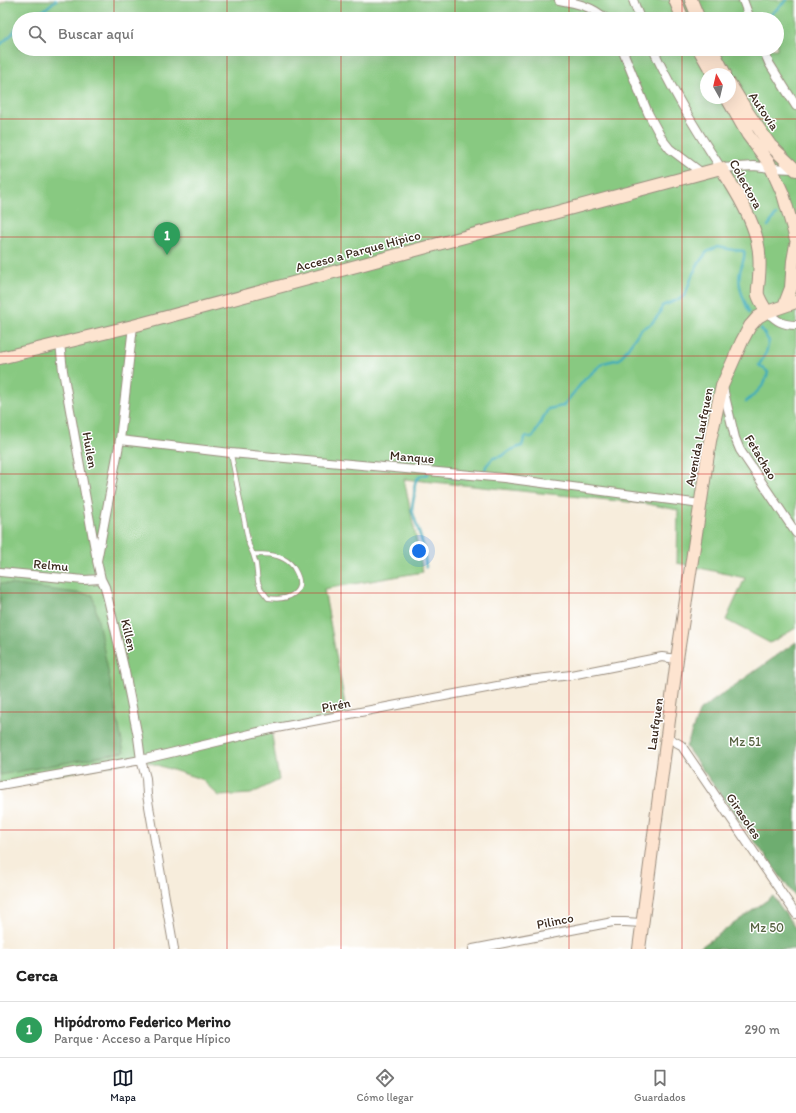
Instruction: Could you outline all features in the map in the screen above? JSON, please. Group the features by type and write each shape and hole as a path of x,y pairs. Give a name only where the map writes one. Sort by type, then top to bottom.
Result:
{"street":[{"path":"559,0 588,7 596,12"},
{"path":"633,0 637,12"},
{"path":"675,0 680,12"},
{"path":"691,0 696,12"},
{"path":"743,0 747,12"},
{"path":"625,56 648,113 662,139 670,149 702,173"},
{"name":"Colectora","path":"656,56 684,109 731,182 744,206 757,240 760,267 758,294 760,299 767,312 778,321 784,324 796,325"},
{"path":"703,56 710,68"},
{"path":"716,56 722,68"},
{"path":"767,56 796,106"},
{"name":"Autovía","path":"736,94 770,145 795,170"},
{"name":"Autovía","path":"730,104 748,134 769,163 783,194 796,239"},
{"path":"721,168 754,166 771,168"},
{"name":"Acceso a Parque Hípico","path":"0,358 133,326 721,168"},
{"name":"Autovía","path":"771,168 795,170"},
{"path":"784,306 791,288 796,244"},
{"path":"784,306 796,302"},
{"name":"Avenida Laufquen","path":"701,504 710,441 722,386 732,360 750,326 758,317 784,306"},
{"name":"Killen","path":"133,326 120,440 97,561 125,672 138,737 174,949"},
{"name":"Huilen","path":"60,343 97,561"},
{"name":"Fetachao","path":"722,386 735,438 740,450 796,532"},
{"name":"Manque","path":"120,440 231,453 504,478 701,504"},
{"name":"Laufquen","path":"639,949 667,737 701,504"},
{"name":"Relmu","path":"0,572 84,580 101,579"},
{"name":"Pirén","path":"0,784 141,760 271,729 529,680 572,675 662,657 678,659"},
{"name":"Girasoles","path":"667,737 681,745 796,914"},
{"name":"Pilinco","path":"472,949 614,922 642,923"}],"lane":[{"path":"231,453 249,545 256,564 258,582 261,589 268,598 274,599 293,595 298,590 300,584 298,575 286,559 275,555 253,554"}],"green space":[{"path":"8,0 796,0 796,628 770,643 726,620 745,578 677,563 678,510 648,504 404,479 423,572 324,589 347,715 271,729 279,780 251,794 219,796 201,779 141,760 0,785 0,4"},
{"path":"0,583 93,595 124,752 0,775"},
{"name":"Mz 51","path":"796,642 796,898 686,747 700,710"},
{"name":"Mz 50","path":"773,896 796,929 796,949 698,949"}],"waterway":[{"path":"31,12 44,10 56,0"},
{"path":"774,12 787,0"},
{"path":"0,45 12,34"},
{"path":"768,226 776,215"},
{"path":"481,473 485,471 486,466 493,458 502,456 511,450 522,446 524,439 527,437 533,437 548,409 563,406 584,380 603,363 620,359 641,329 651,324 660,313 662,306 680,299 685,295 698,264 707,252 717,247 744,251 739,282 749,312"},
{"path":"746,402 765,382 768,372 759,365 766,353 769,341 761,329"},
{"path":"426,567 423,545 412,510 412,505 415,482 419,477 428,474"},
{"path":"450,477 467,478"}],"place":[{"name":"Hipódromo Federico Merino","path":"167,255"}]}
